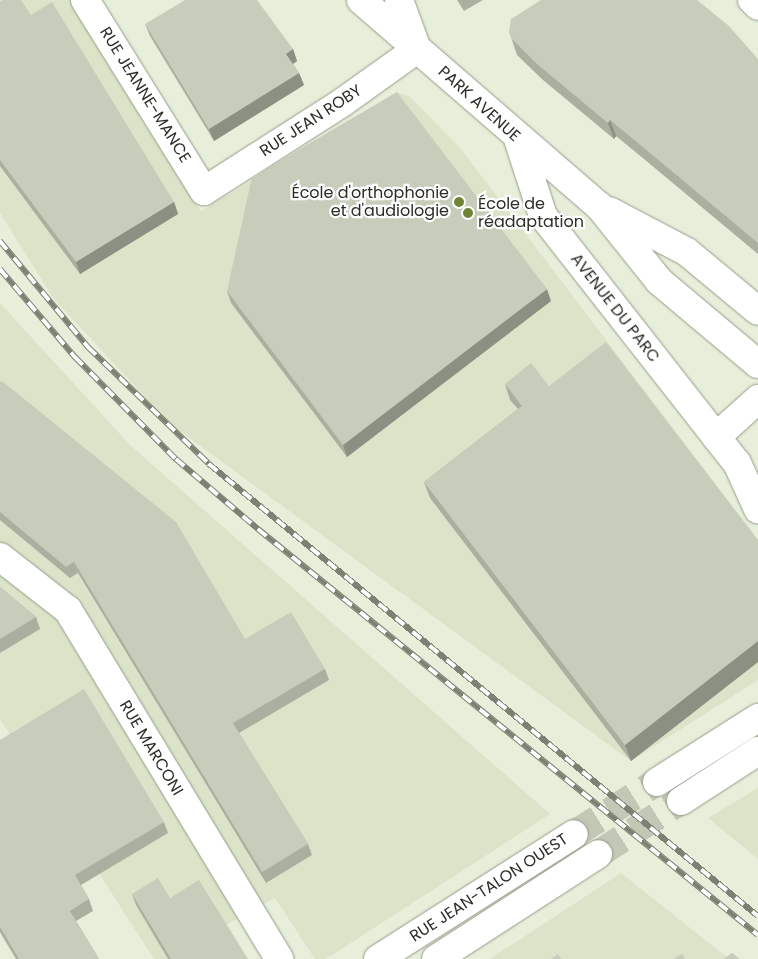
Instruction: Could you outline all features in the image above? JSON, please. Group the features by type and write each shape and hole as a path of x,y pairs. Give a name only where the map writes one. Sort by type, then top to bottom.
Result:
{"street":[{"name":"RUE JEANNE-MANCE","path":"85,0 204,191"},
{"name":"PARK AVENUE","path":"361,0 518,138 599,206 659,281 758,364"},
{"path":"399,0 417,49"},
{"path":"752,0 758,6"},
{"name":"RUE JEAN ROBY","path":"204,191 343,102 417,49"},
{"name":"AVENUE DU PARC","path":"518,138 543,216 716,436 748,467 758,509"},
{"name":"PARK AVENUE","path":"599,206 687,252 758,311"},
{"path":"716,436 758,398"},
{"name":"RUE MARCONI","path":"0,557 68,610 280,959"},
{"path":"658,782 758,718"},
{"path":"681,801 758,751"},
{"name":"RUE JEAN-TALON OUEST","path":"378,959 574,834"},
{"name":"RUE JEAN-TALON OUEST","path":"436,959 598,854"}],"shaded area":[{"path":"0,0 103,0 83,13 201,211 398,93 409,96 461,149 758,540 758,680 631,761 169,423 54,299 0,213"},
{"path":"0,303 130,445 550,814 326,959 315,959 275,898 226,925 245,959 154,959 0,719"},
{"path":"758,788 758,859 708,818"},
{"path":"621,873 729,959 490,959"}],"building":[{"path":"3,0 21,0 31,15 52,2 174,202 76,262 0,160 0,2"},
{"path":"185,0 257,0 293,49 286,54 299,73 209,129 145,24"},
{"path":"541,0 697,0 729,26 758,59 758,243 610,120 608,123 537,64 512,39 509,31 511,19"},
{"path":"397,92 547,289 343,445 227,291 252,177"},
{"path":"606,342 758,540 758,641 625,745 424,482 522,406 505,384 531,363 549,386"},
{"path":"2,381 176,522 245,639 291,612 325,669 233,723 308,844 262,872 74,562 66,567 0,512 0,382"},
{"path":"0,587 36,617 0,639"},
{"path":"84,689 164,822 75,875 89,899 70,911 99,959 19,959 0,927 0,740"},
{"path":"158,878 170,898 199,880 248,959 171,959 132,894"},
{"path":"732,953 740,959 723,959"},
{"path":"558,954 561,959 551,959"},
{"path":"682,954 685,959 673,959"}],"tunnel":[{"path":"574,834 657,782"},
{"path":"598,854 681,801"}],"railway":[{"path":"0,241 88,347 209,464 758,916"},
{"path":"0,269 75,357 176,459 258,529 758,935"}],"place":[{"name":"École d'orthophonie et d'audiologie","path":"459,202"},
{"name":"École de réadaptation","path":"468,213"}]}
